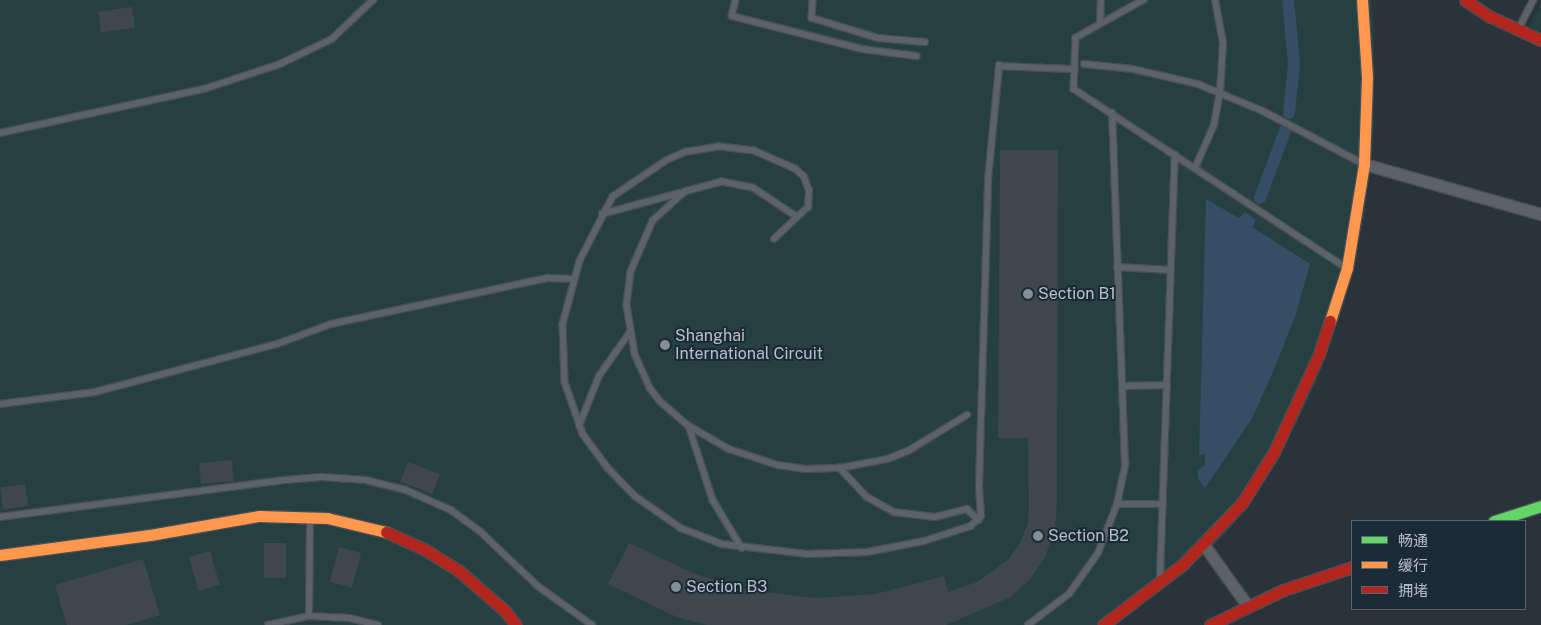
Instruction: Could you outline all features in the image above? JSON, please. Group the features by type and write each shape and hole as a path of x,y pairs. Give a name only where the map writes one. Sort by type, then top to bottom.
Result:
{"street":[{"path":"1103,625 1159,584 1204,545 1242,503 1274,452 1319,354 1347,268 1364,164 1367,77 1362,0"},
{"path":"1465,0 1518,30 1541,40"},
{"path":"1364,164 1541,214"},
{"path":"1497,520 1541,506"},
{"path":"0,555 150,535 259,516 310,517 363,525 424,549 470,580 516,625"},
{"path":"1204,545 1247,605"},
{"path":"1210,625 1247,605 1351,568"}],"lane":[{"path":"0,133 204,89 280,64 332,39 373,0"},
{"path":"736,0 732,16 862,49 917,56"},
{"path":"813,0 812,18 878,38 925,42"},
{"path":"1100,24 1101,0"},
{"path":"1144,0 1076,38 1074,89 1347,268"},
{"path":"1195,168 1214,124 1220,92 1223,43 1215,0"},
{"path":"1518,30 1533,0"},
{"path":"1084,64 1153,72 1220,92 1263,111 1364,164"},
{"path":"979,520 988,179 999,66 1075,69"},
{"path":"1028,625 1069,594 1085,574 1104,540 1117,504 1125,465 1112,113"},
{"path":"774,239 810,202 802,175 776,158 732,146 697,149 666,161 613,197 602,214 573,279 563,324 563,364 570,402 579,426 620,482 653,510 696,534 742,548 807,554 867,552 924,541 960,531 979,520"},
{"path":"1159,584 1175,155"},
{"path":"602,214 709,184 737,184 768,195 795,216"},
{"path":"685,192 653,221 637,253 628,292 630,332 650,388 689,426 729,449 752,459 806,469 840,468 866,465 901,454 967,415"},
{"path":"1118,267 1171,270"},
{"path":"0,404 80,395 277,344 331,324 548,278 573,279"},
{"path":"579,426 599,376 630,332"},
{"path":"1122,386 1167,385"},
{"path":"689,426 713,500 742,548"},
{"path":"840,468 867,497 894,512 935,517 967,510 979,520"},
{"path":"0,517 286,480 323,477 366,480 406,490 451,510 481,532 538,586 592,625"},
{"path":"1117,504 1163,504"},
{"path":"309,616 310,517"},
{"path":"268,625 309,616 350,618 378,625"}],"green space":[{"name":"Shanghai International Circuit","path":"0,0 1371,0 1374,25 1374,130 1364,219 1344,305 1315,385 1275,466 1230,529 1185,573 1114,625 0,625"},
{"path":"1541,3 1541,32 1529,26"}],"water":[{"path":"1206,199 1239,218 1245,212 1256,220 1252,227 1310,264 1295,317 1251,420 1205,488 1198,478 1198,470 1205,465 1205,454 1199,455"}],"building":[{"path":"132,7 135,28 101,33 98,12"},
{"path":"1000,150 1058,150 1057,504 1055,529 1045,557 1031,578 1011,597 946,625 707,625 677,617 608,584 629,543 693,573 746,590 816,598 876,594 944,576 948,592 977,582 1008,560 1020,543 1028,523 1028,438 998,438"},
{"path":"232,460 234,481 201,484 199,463"},
{"path":"408,462 440,474 432,494 400,482"},
{"path":"25,484 28,506 3,509 0,487"},
{"path":"264,543 286,543 286,578 264,578"},
{"path":"339,547 361,553 352,588 330,582"},
{"path":"210,551 220,585 198,591 189,557"},
{"path":"143,559 160,615 126,625 67,625 55,585"}],"waterway":[{"path":"1288,0 1294,63 1289,113"},
{"path":"1260,198 1285,131"}],"traffic: fast":[{"path":"1497,520 1541,506"}],"traffic: slow":[{"path":"1330,321 1347,268 1364,164 1367,77 1362,0"},
{"path":"0,555 150,535 259,516 327,518 386,532"}],"traffic: jam":[{"path":"1465,0 1489,16 1541,40"},
{"path":"1103,625 1183,564 1242,503 1274,452 1319,354 1330,321"},
{"path":"386,532 424,549 458,570 505,611 516,625"},
{"path":"1210,625 1283,590 1351,567"}],"place":[{"name":"Section B1","path":"1028,294"},
{"name":"Shanghai International Circuit","path":"665,345"},
{"name":"Section B2","path":"1038,536"},
{"name":"Section B3","path":"676,587"}]}
